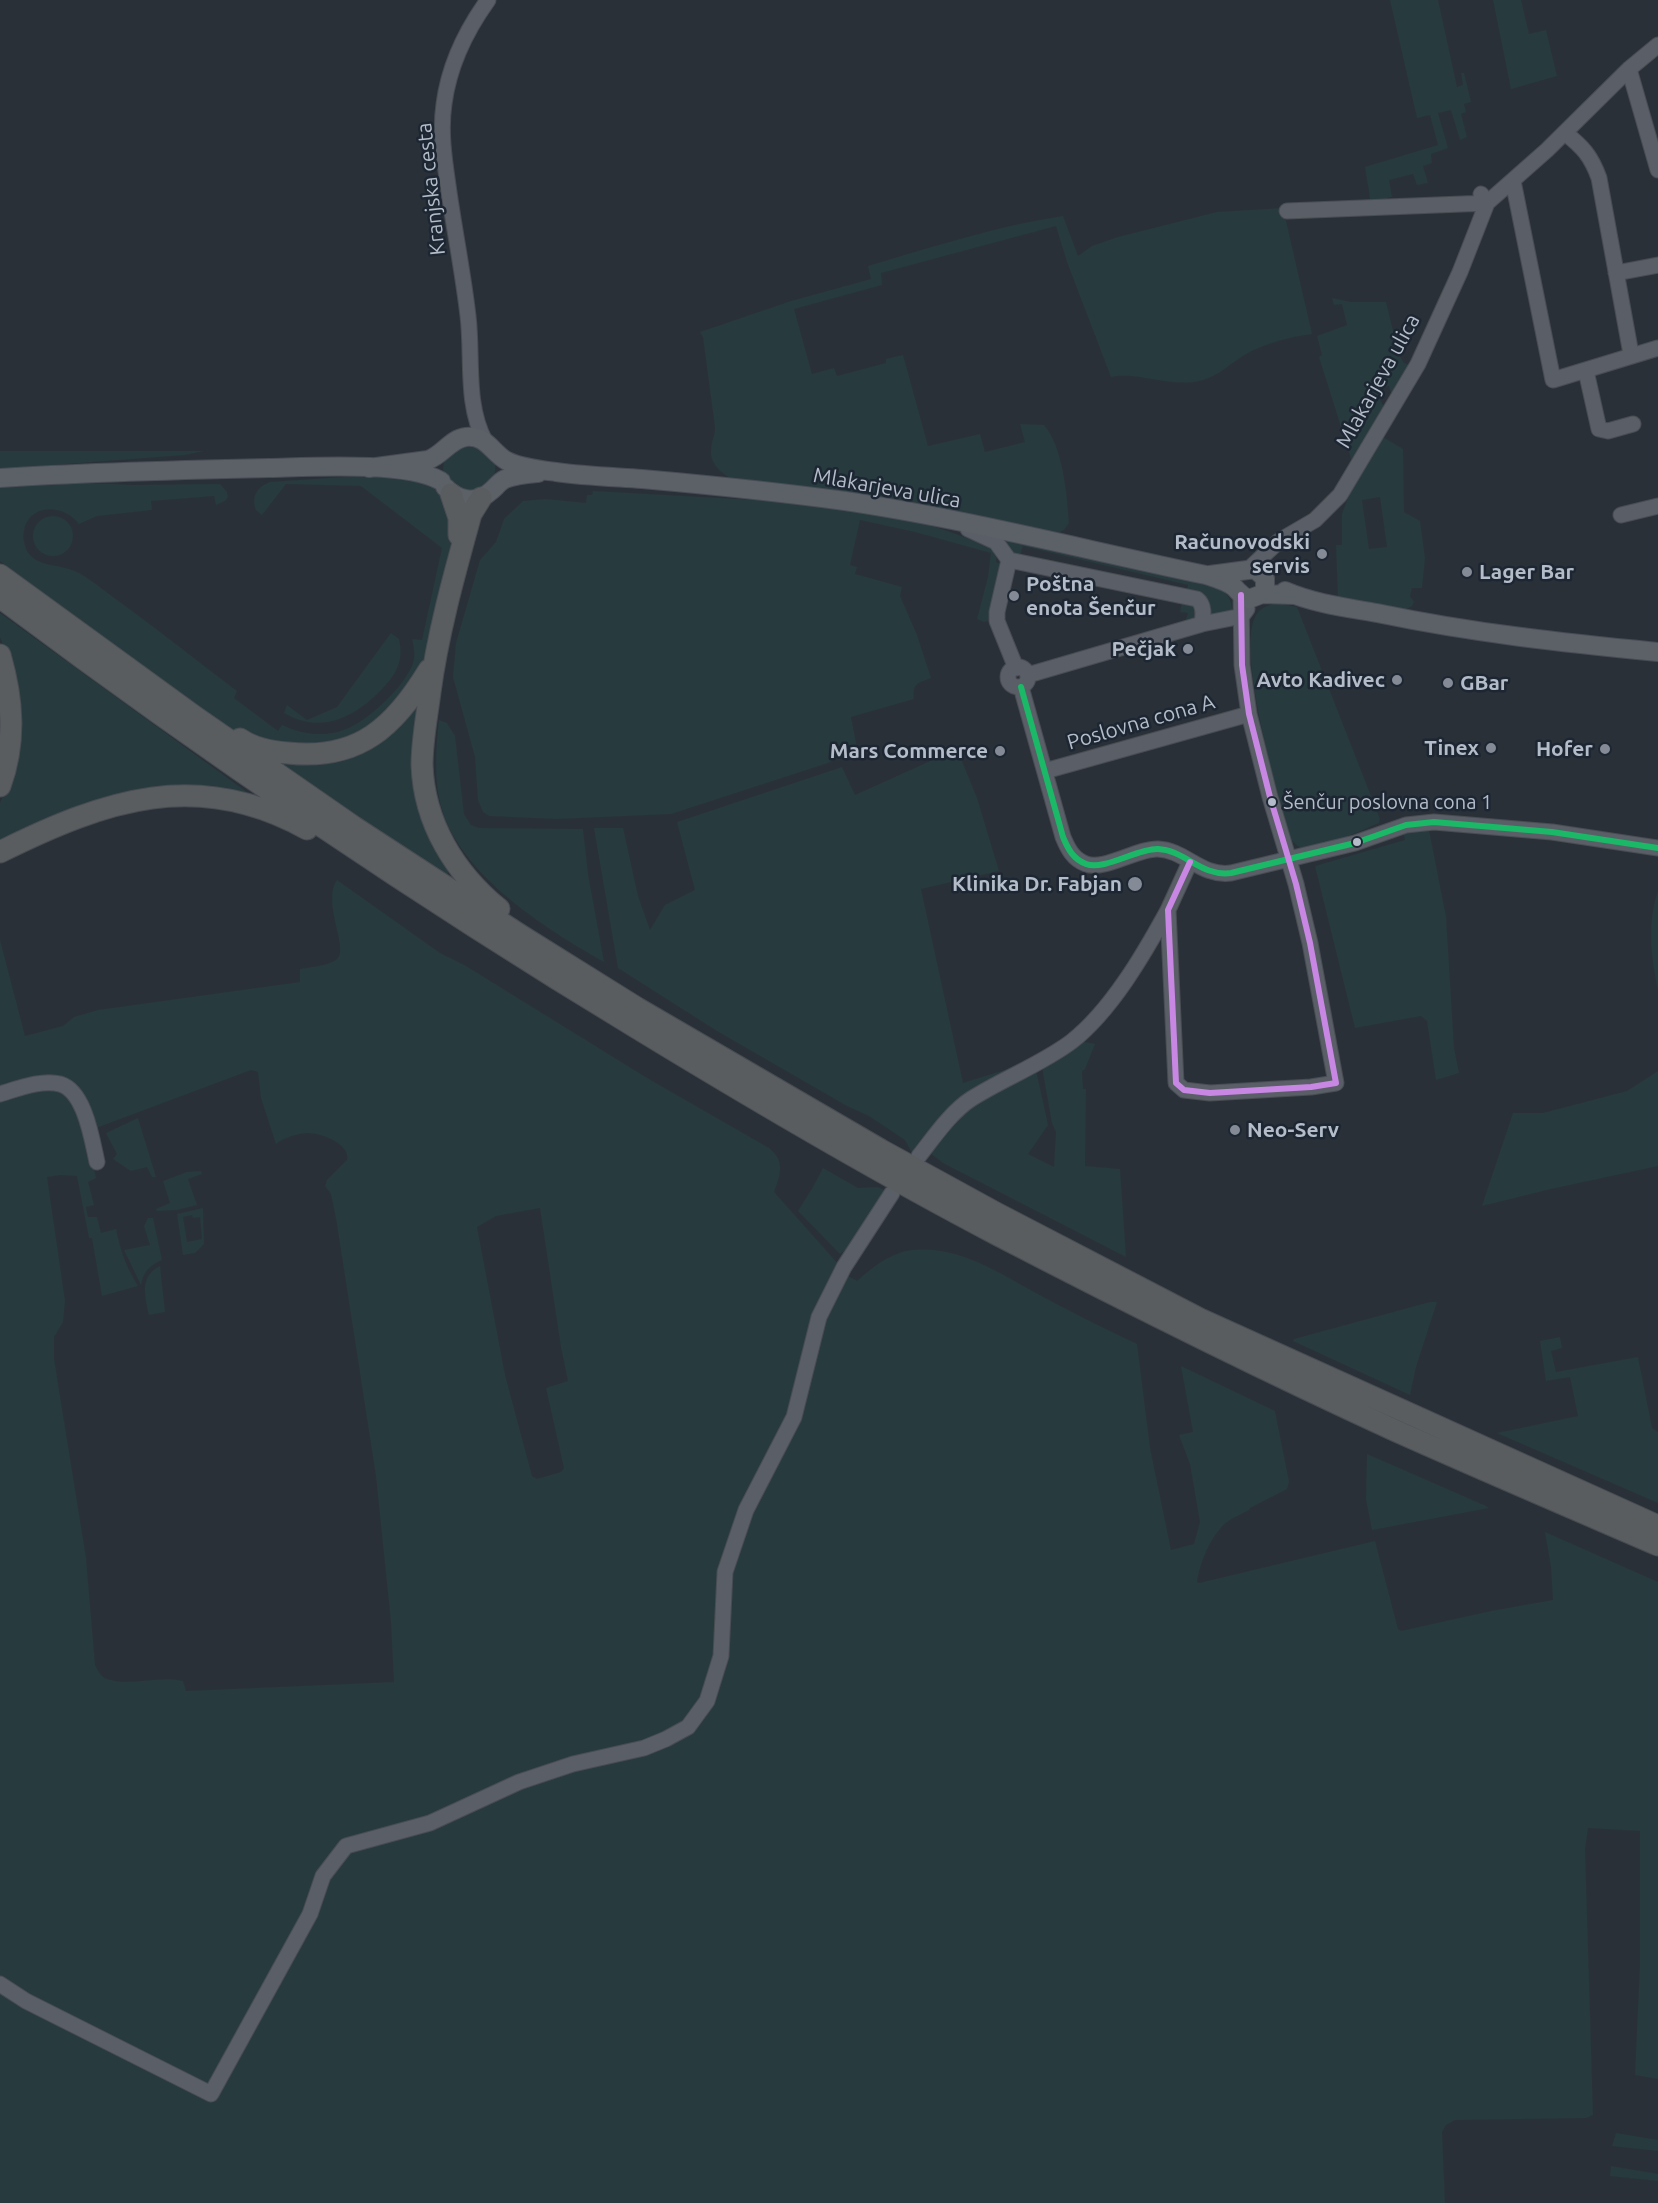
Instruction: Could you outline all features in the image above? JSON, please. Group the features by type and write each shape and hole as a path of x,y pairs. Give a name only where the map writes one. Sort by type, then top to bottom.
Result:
{"highway":[{"path":"446,487 459,518 459,556"},
{"path":"488,491 471,514 459,556 434,661 422,755 425,790 439,836 472,885 505,914 520,935"},
{"path":"0,575 194,717 354,827 637,1008 881,1150 1180,1309 1658,1526"},
{"path":"0,597 184,732 348,844 528,961 789,1119 992,1232 1193,1334 1383,1425 1658,1545"},
{"path":"0,655 11,710 11,744 0,786"},
{"path":"194,717 219,723 243,741 269,750 320,755 358,743 388,725 416,692 434,661"},
{"path":"0,852 69,819 104,807 141,798 179,795 218,798 252,806 281,816 321,837 348,844"}],"main road":[{"path":"369,468 436,458 458,439 467,437 491,448 507,461 558,472"},
{"path":"488,491 500,475 501,464 491,448"},
{"path":"444,450 439,460 438,470 446,487"},
{"path":"0,478 194,469 369,468 430,475 460,498 471,500 505,480 520,475 558,472"},
{"name":"Mlakarjeva ulica","path":"558,472 815,497 937,517 1252,584"},
{"path":"1252,584 1404,619 1489,633 1658,652"}],"street":[{"name":"Kranjska cesta","path":"472,383 468,316 445,162 442,120 447,86 459,48 488,0"},
{"name":"Mlakarjeva ulica","path":"1252,584 1271,550 1279,541 1315,520 1340,495 1418,364 1460,272 1484,199 1513,181 1629,69 1658,45"},
{"path":"1629,69 1658,170"},
{"path":"1564,133 1581,146 1592,160 1604,202 1631,354"},
{"path":"1513,181 1553,380 1586,371 1631,354 1658,348"},
{"path":"1287,211 1484,199"},
{"path":"1616,273 1658,265"},
{"path":"1586,371 1599,429 1608,431 1633,424"},
{"path":"458,439 467,421 472,383"},
{"path":"472,383 476,420 491,448"},
{"path":"1621,515 1658,506"},
{"path":"937,517 990,537 1000,546 1009,560 1197,599 1201,602 1202,624"},
{"name":"Poslovna cona A","path":"1009,560 997,621 1022,676 1063,837 1074,857 1088,865 1098,865 1156,849 1166,850 1212,873 1222,874 1289,861 1355,843 1406,825 1434,822 1552,832 1658,849"},
{"path":"1168,910 1176,1083 1184,1090 1210,1093 1311,1087 1336,1083 1310,943 1249,714 1240,635 1242,616 1252,584"},
{"path":"1022,676 1202,624 1242,616"},
{"name":"Poslovna cona A","path":"1045,771 1249,714"},
{"path":"919,1156 970,1100 1036,1065 1071,1041 1087,1026 1122,985 1152,939 1190,862"},
{"path":"0,1094 44,1084 60,1084 75,1093 83,1110 97,1161"},
{"path":"0,1984 26,2001 211,2094 310,1914 323,1876 346,1846 430,1823 519,1782 573,1764 644,1748 688,1727 707,1701 721,1656 725,1572 746,1510 794,1417 819,1317 844,1267 892,1193"}],"green space":[{"path":"1390,0 1438,0 1457,87 1463,85 1461,73 1464,73 1471,102 1464,104 1466,112 1461,114 1467,137 1460,140 1451,110 1438,113 1448,148 1431,154 1432,163 1423,166 1428,183 1417,185 1413,174 1389,180 1392,197 1387,198 1387,203 1371,204 1365,167 1438,145 1430,115 1417,118"},
{"path":"1493,0 1521,0 1529,34 1546,30 1557,76 1511,89"},
{"path":"1283,208 1312,334 1262,347 1203,380 1180,382 1133,376 1111,377 1067,262 1056,226 881,273 882,285 794,309 812,374 834,368 837,376 886,363 886,359 903,355 928,446 980,434 985,452 1025,442 1020,424 1044,425 1060,458 1067,499 1069,523 1064,530 1055,534 733,480 712,460 711,447 715,427 703,337 700,332 791,301 871,279 868,266 1014,225 1063,216 1078,256 1092,246 1118,237 1217,212"},
{"path":"1332,298 1351,302 1386,302 1399,355 1404,363 1412,366 1393,399 1389,386 1379,388 1380,400 1385,408 1353,465 1319,357 1322,355 1317,336 1347,325 1342,304 1334,305"},
{"path":"1381,436 1403,449 1404,512 1420,521 1425,558 1422,588 1412,588 1410,596 1414,602 1412,606 1403,611 1338,597 1336,545 1342,545 1342,514 1358,472","holes":["1380,497 1387,547 1369,549 1362,500"]},
{"path":"472,442 495,462 495,468 489,486 467,495 444,476 443,468 446,457 450,453"},
{"path":"0,451 204,451 185,455 0,469"},
{"path":"387,474 427,481 450,503 453,536 441,609 423,666 396,712 330,750 248,739 209,715 0,561 0,486 69,482 133,485 220,484 228,497 216,505 214,496 151,501 152,510 97,516 79,524 62,511 42,510 28,520 24,530 24,542 32,557 46,564 79,573 96,584 237,691 234,698 278,731 282,725 311,734 334,733 361,721 391,695 407,675 414,660 412,639 422,640 442,548 361,486 286,484 262,515 256,510 254,500 259,489 270,482"},
{"path":"593,491 811,503 930,525 987,545 997,551 996,562 1001,565 988,621 977,619 988,577 991,553 860,520 850,565 857,567 855,574 902,587 900,596 917,635 931,678 917,684 914,699 851,717 857,748 828,763 671,814 556,819 489,816 483,812 478,800 475,757 453,677 456,643 480,560 496,542 504,519 523,501 546,499 586,503 587,495 592,495"},
{"path":"53,516 67,522 73,536 67,550 53,556 39,550 33,536 39,522"},
{"path":"1003,539 1209,583 1227,595 1233,615 1209,616 1187,592 1188,585 1023,546 1020,555 1012,554"},
{"path":"1182,602 1199,606 1198,616 1194,619 1186,619 1188,613 1180,612"},
{"path":"1277,603 1297,607 1380,819 1379,823 1313,847 1300,847 1290,838 1261,725 1255,692 1251,662 1251,636 1255,617 1264,608"},
{"path":"0,613 262,803 198,792 0,847 0,803 7,786 7,654 0,637"},
{"path":"391,633 399,639 399,663 388,683 366,704 344,717 321,723 297,719 284,713 287,705 307,720 337,707"},
{"path":"419,694 421,719 451,870 445,876 276,760 319,763"},
{"path":"439,720 447,723 455,736 464,814 471,825 479,828 583,829 588,874 604,962 531,916 484,875 464,852 449,828 438,792 436,761"},
{"path":"957,749 977,798 999,871 921,889 963,1083 1014,1067 913,1155 905,1140 869,1116 847,1106 717,1031 618,968 594,828 623,828 638,896 650,930 665,905 695,890 677,822 842,767 855,795"},
{"path":"1429,830 1446,917 1454,1048 1459,1073 1436,1080 1427,1021 1421,1016 1355,1028 1315,866 1405,840 1403,832"},
{"path":"337,880 440,953 466,966 647,1078 769,1148 778,1158 780,1168 774,1192 846,1275 857,1281 882,1261 912,1250 948,1252 982,1264 1137,1344 1150,1448 1171,1550 1194,1544 1200,1522 1190,1464 1179,1435 1193,1432 1181,1366 1275,1411 1289,1482 1287,1489 1250,1508 1221,1527 1207,1549 1197,1582 1375,1541 1398,1629 1401,1631 1553,1600 1551,1567 1545,1532 1658,1582 1658,2079 1635,2075 1640,1964 1640,1831 1588,1828 1585,1849 1593,2115 1586,2118 1455,2120 1446,2125 1442,2132 1445,2203 0,2203 0,940 25,1036 63,1026 74,1017 98,1010 300,982 300,969 328,964 340,955 332,901","holes":["251,1070 258,1072 261,1098 276,1144 295,1135 314,1134 334,1140 347,1154 347,1160 327,1180 325,1186 331,1194 336,1218 376,1476 391,1622 394,1682 186,1691 183,1681 165,1679 125,1682 107,1679 101,1675 95,1665 86,1558 54,1359 54,1337 63,1322 65,1301 47,1177 77,1176 89,1238 92,1238 102,1296 138,1286 124,1259 116,1229 101,1233 97,1217 88,1217 86,1207 94,1205 88,1182 96,1178 92,1161 96,1128","540,1208 568,1381 546,1388 564,1468 561,1472 537,1479 532,1476 505,1375 477,1227 496,1216"]},
{"path":"1658,891 1658,990 1651,928"},
{"path":"1081,1041 1095,1044 1085,1069 1082,1071 1083,1089 1086,1089 1085,1166 1120,1169 1126,1257 943,1163 929,1152 966,1109 1036,1070 1048,1125 1028,1154 1054,1167 1056,1132 1052,1123 1042,1067"},
{"path":"1658,1071 1658,1166 1482,1206 1513,1113 1543,1113 1627,1091"},
{"path":"138,1118 156,1177 152,1177 147,1167 131,1171 113,1159 117,1154 106,1133"},
{"path":"823,1168 858,1188 878,1187 888,1192 852,1245 840,1254 798,1211"},
{"path":"201,1171 202,1174 188,1179 197,1205 177,1210 157,1211 156,1209 170,1203 163,1181 187,1172"},
{"path":"203,1208 204,1244 195,1253 183,1255 177,1214","holes":["192,1215 193,1218 200,1217 202,1239 187,1242 183,1217"]},
{"path":"148,1218 153,1218 162,1260 148,1270 143,1276 141,1285 124,1250 150,1245 144,1226"},
{"path":"160,1266 165,1312 149,1315 145,1294 146,1281 153,1270"},
{"path":"1437,1302 1416,1367 1410,1395 1293,1341 1294,1339"},
{"path":"1560,1337 1562,1348 1551,1351 1556,1372 1638,1357 1652,1428 1658,1432 1658,1503 1497,1433 1578,1416 1570,1377 1546,1381 1540,1341"},
{"path":"1367,1454 1489,1508 1372,1530 1366,1499"},
{"path":"1616,2133 1658,2140 1658,2151 1612,2146"},
{"path":"1611,2166 1658,2174 1658,2181 1610,2176"}],"transit line":[{"path":"1190,862 1168,910 1176,1083 1184,1090 1210,1093 1311,1087 1336,1083 1310,943 1249,714 1242,665 1241,595"},
{"path":"1021,687 1063,837 1072,853 1086,864 1102,864 1158,849 1168,850 1211,871 1231,873 1355,843 1406,825 1434,822 1552,832 1658,848"}],"place":[{"name":"Računovodski servis","path":"1322,554"},
{"name":"Lager Bar","path":"1467,572"},
{"name":"Poštna enota Šenčur","path":"1014,596"},
{"name":"Pečjak","path":"1188,649"},
{"name":"Avto Kadivec","path":"1397,680"},
{"name":"GBar","path":"1448,683"},
{"name":"Tinex","path":"1491,748"},
{"name":"Hofer","path":"1605,749"},
{"name":"Mars Commerce","path":"1000,751"},
{"name":"Šenčur poslovna cona 1","path":"1272,802"},
{"name":"Klinika Dr. Fabjan","path":"1135,884"},
{"name":"Neo-Serv","path":"1235,1130"}]}
